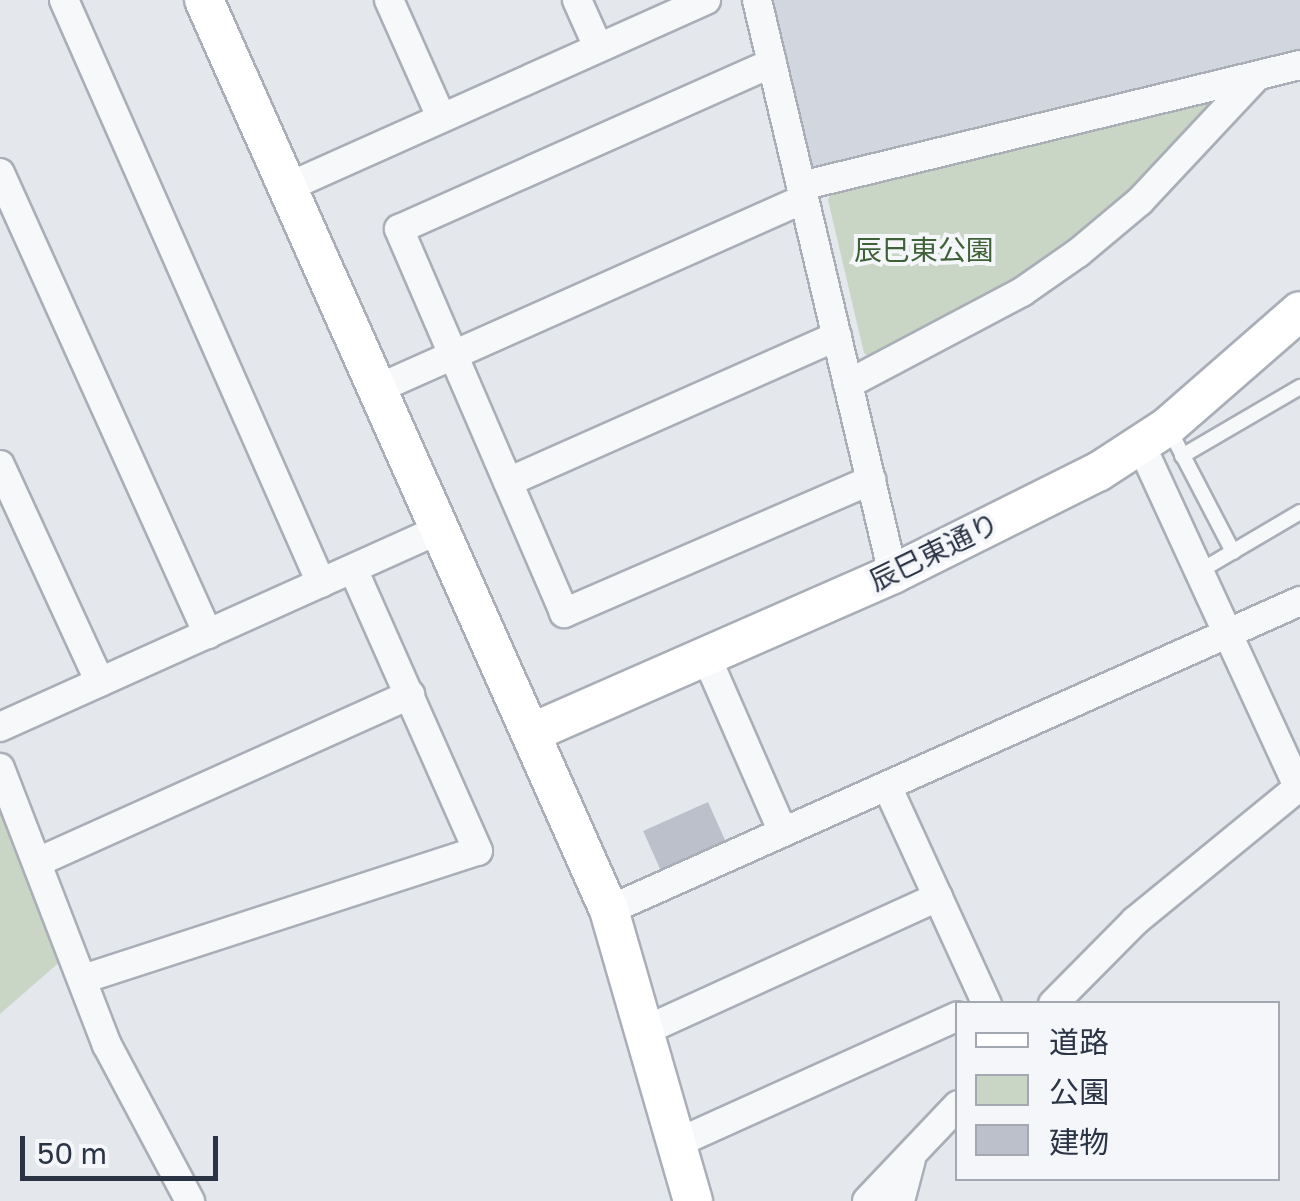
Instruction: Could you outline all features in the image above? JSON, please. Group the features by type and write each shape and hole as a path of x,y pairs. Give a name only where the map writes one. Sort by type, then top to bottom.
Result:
{"street":[{"path":"64,0 320,583"},
{"path":"204,0 610,910 693,1201"},
{"path":"389,0 440,117"},
{"path":"577,0 598,48"},
{"path":"288,187 706,0"},
{"path":"757,0 893,574"},
{"path":"772,63 399,229 564,613 871,480"},
{"path":"377,390 803,193 1300,65"},
{"path":"848,384 1022,292 1078,253 1140,201 1255,78"},
{"path":"0,173 208,634"},
{"name":"辰巳東通り","path":"531,733 893,574 1164,442 1300,311"},
{"path":"508,482 837,336"},
{"path":"1056,1001 1135,921 1299,786 1200,571 1164,442"},
{"path":"0,465 100,682"},
{"path":"0,727 439,530"},
{"path":"83,979 478,852 352,569"},
{"path":"610,910 1300,601"},
{"path":"706,656 783,832"},
{"path":"40,861 410,695"},
{"path":"0,768 40,861 107,1045 190,1201"},
{"path":"887,786 985,1001"},
{"path":"646,1030 938,897"},
{"path":"677,1143 955,1017"},
{"path":"867,1201 955,1108"},
{"path":"900,1201 912,1157"}],"lane":[{"path":"1232,552 1164,442 1300,387"},
{"path":"1200,571 1300,512"}],"shaded area":[{"path":"770,0 1300,0 1300,56 811,175"}],"green space":[{"name":"辰巳東公園","path":"1224,98 1074,250 875,362 864,353 828,200 832,190"},
{"path":"0,790 63,959 0,1014"}],"building":[{"path":"708,802 725,840 660,869 643,831"}]}
